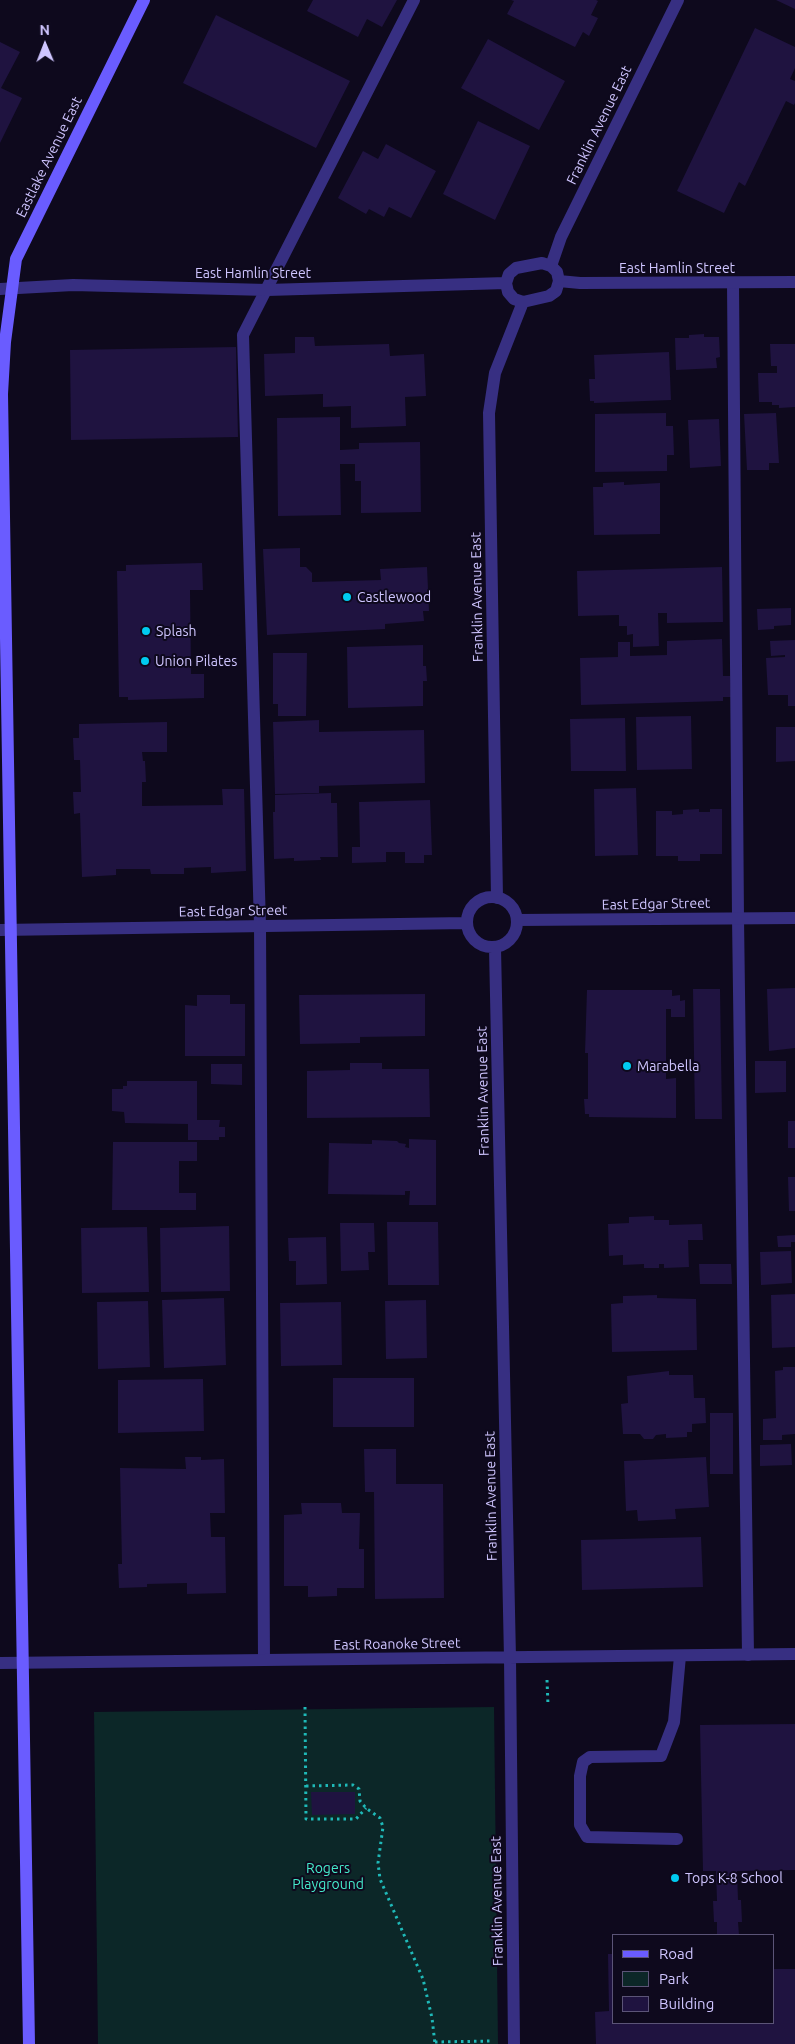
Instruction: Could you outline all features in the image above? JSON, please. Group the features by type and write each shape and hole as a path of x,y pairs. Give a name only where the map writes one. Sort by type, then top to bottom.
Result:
{"main road":[{"name":"Eastlake Avenue East","path":"29,2044 24,1662 5,930 2,394 6,288 16,259 144,0"}],"street":[{"path":"264,1660 260,926 244,335 414,0"},
{"name":"Franklin Avenue East","path":"551,266 561,237 678,0"},
{"path":"542,263 551,266 557,272 559,281 556,290 549,296 523,302 514,299 508,292 506,283 509,274 516,268 542,263"},
{"name":"East Hamlin Street","path":"559,281 580,283 795,282"},
{"name":"East Hamlin Street","path":"6,288 73,285 267,290 506,283"},
{"path":"733,283 738,918 748,1655"},
{"name":"Franklin Avenue East","path":"497,898 489,413 495,373 523,302"},
{"path":"486,897 497,898 509,903 514,910 517,920 517,926 510,940 495,948 478,944 468,930 466,923 468,914 478,900 486,897"},
{"name":"East Edgar Street","path":"517,920 795,918"},
{"name":"East Edgar Street","path":"5,930 466,923"},
{"name":"Franklin Avenue East","path":"495,948 510,1658 514,2044"},
{"name":"East Roanoke Street","path":"0,1663 795,1654"},
{"path":"677,1839 587,1837 580,1825 580,1776 583,1762 590,1758 661,1756 674,1722 680,1656"}],"path":[{"path":"547,1671 548,1705"},
{"path":"305,1707 306,1819 356,1819 366,1808"},
{"path":"306,1786 353,1785 359,1789 360,1801 380,1818 383,1827 378,1863 380,1879 423,1979 432,2018 435,2043 463,2042"}],"green space":[{"name":"Rogers Playground","path":"494,1707 498,2044 98,2044 94,1712"}],"building":[{"path":"313,0 397,0 382,27 367,19 358,37 307,11"},
{"path":"511,0 596,0 598,1 591,15 598,18 589,36 583,32 575,47 507,14 514,1"},
{"path":"776,0 795,0 795,9"},
{"path":"216,15 350,81 316,148 183,83"},
{"path":"755,28 795,47 795,68 790,79 795,81 795,103 794,105 786,101 745,186 739,182 724,213 677,191"},
{"path":"488,39 565,81 539,130 461,88"},
{"path":"0,42 20,52 1,88 22,98 0,143"},
{"path":"478,121 530,146 495,220 443,194"},
{"path":"386,144 436,171 411,218 389,207 384,217 369,209 366,214 338,198 363,151 378,159"},
{"path":"704,334 704,337 719,337 720,357 716,358 717,368 676,370 675,338 689,338 689,335"},
{"path":"295,337 314,337 315,346 389,344 390,356 424,354 426,396 405,397 406,426 351,428 351,406 323,407 323,394 265,396 264,354 295,353"},
{"path":"770,344 795,344 795,407 779,408 779,405 772,405 772,402 759,402 758,373 777,373 777,366 771,366"},
{"path":"236,347 238,437 71,440 70,350"},
{"path":"669,352 671,400 594,403 594,401 590,401 589,379 595,379 594,355"},
{"path":"666,413 666,426 673,426 674,455 667,455 667,471 595,472 595,414"},
{"path":"776,413 779,463 769,463 769,470 747,470 744,414"},
{"path":"340,417 340,450 359,449 359,443 420,442 421,512 361,513 361,481 355,481 355,464 340,464 341,515 278,516 277,418"},
{"path":"719,419 721,466 690,468 688,420"},
{"path":"624,482 624,485 660,483 660,534 594,535 593,487 603,487 603,483"},
{"name":"Castlewood","path":"300,548 300,567 306,567 312,573 312,582 381,580 380,569 427,567 429,611 423,611 424,621 385,624 385,629 267,635 263,549"},
{"path":"202,563 203,590 190,590 191,674 204,674 204,698 128,700 128,697 119,697 117,571 126,571 126,565"},
{"path":"722,567 723,622 667,623 667,613 658,613 659,646 633,647 633,634 627,635 627,626 619,626 619,615 578,616 577,571"},
{"path":"791,608 791,625 774,626 774,629 758,630 757,609"},
{"path":"722,639 723,676 730,676 731,697 723,697 723,701 581,705 580,658 618,657 618,642 630,642 630,656 667,655 667,641"},
{"path":"795,640 795,706 788,706 788,695 768,695 766,658 785,657 785,655 771,656 770,641"},
{"path":"423,645 423,666 426,666 427,681 423,681 423,706 348,708 347,647"},
{"path":"273,653 307,653 306,716 278,716 278,704 273,704"},
{"path":"691,716 692,769 637,770 636,717"},
{"path":"625,718 626,771 571,771 570,719"},
{"path":"319,720 319,732 424,730 425,783 319,786 319,793 275,794 273,722"},
{"path":"167,722 167,752 142,752 143,761 145,761 146,782 142,782 142,806 223,805 222,789 244,789 246,871 211,873 211,867 184,868 184,874 151,874 150,869 116,869 116,875 82,877 80,813 74,814 73,792 81,792 80,760 74,760 73,738 79,738 79,724"},
{"path":"776,727 795,727 795,761 776,762"},
{"path":"636,788 638,855 595,856 594,789"},
{"path":"331,793 331,803 337,803 338,857 320,857 321,860 294,861 294,858 274,859 273,812 275,812 275,795"},
{"path":"430,800 432,855 424,855 424,863 405,863 405,852 386,852 386,862 352,863 352,847 360,847 359,802"},
{"path":"699,809 699,812 710,812 710,809 722,809 722,854 700,854 700,861 678,861 678,856 656,856 656,811 672,811 672,815 683,814 683,810"},
{"path":"795,988 795,1048 769,1051 767,989"},
{"path":"693,989 720,989 722,1119 695,1119"},
{"name":"Marabella","path":"587,990 672,990 672,996 680,995 680,1001 685,1000 685,1017 671,1017 671,1009 666,1009 666,1079 676,1078 676,1118 589,1117 589,1114 585,1114 584,1099 588,1099 588,1053 585,1053"},
{"path":"425,994 425,1036 360,1037 360,1043 300,1044 299,995"},
{"path":"197,995 230,995 230,1004 245,1004 245,1056 185,1056 185,1005 197,1006"},
{"path":"755,1061 786,1061 786,1092 755,1093"},
{"path":"350,1063 382,1063 382,1069 429,1069 430,1117 307,1118 307,1071 350,1070"},
{"path":"211,1064 242,1064 242,1085 211,1084"},
{"path":"127,1081 197,1081 197,1120 220,1120 219,1127 225,1127 225,1137 219,1137 219,1140 188,1140 188,1124 125,1123 124,1112 112,1111 112,1089 123,1089 123,1086 127,1086"},
{"path":"788,1121 795,1121 795,1148 788,1148"},
{"path":"409,1139 436,1140 436,1205 409,1205 410,1191 405,1191 405,1195 328,1194 329,1143 372,1144 372,1140 397,1141 406,1144 405,1147 409,1148"},
{"path":"113,1142 197,1142 197,1161 179,1161 179,1193 196,1193 196,1210 112,1210"},
{"path":"788,1177 795,1177 795,1211 789,1211"},
{"path":"654,1216 654,1220 669,1220 669,1225 702,1224 703,1240 688,1240 689,1267 664,1268 664,1264 659,1264 659,1268 644,1268 644,1264 623,1265 623,1255 609,1256 608,1224 629,1223 629,1217"},
{"path":"387,1222 438,1222 439,1285 388,1285"},
{"path":"340,1223 374,1223 375,1252 368,1252 369,1270 341,1271"},
{"path":"229,1226 230,1291 161,1292 160,1228"},
{"path":"147,1227 149,1292 82,1293 81,1228"},
{"path":"795,1235 795,1242 791,1242 791,1247 778,1247 777,1236"},
{"path":"326,1237 327,1284 296,1285 296,1261 289,1261 288,1238"},
{"path":"791,1251 792,1283 761,1285 760,1252"},
{"path":"699,1264 731,1264 732,1284 700,1284"},
{"path":"795,1294 795,1347 772,1348 771,1295"},
{"path":"657,1295 657,1298 696,1299 697,1350 612,1352 611,1304 623,1303 623,1296"},
{"path":"224,1298 226,1365 164,1368 162,1300"},
{"path":"426,1300 427,1358 386,1359 385,1301"},
{"path":"148,1301 150,1367 98,1369 97,1302"},
{"path":"341,1302 342,1365 281,1366 280,1303"},
{"path":"783,1367 795,1367 795,1434 782,1435 782,1440 763,1440 763,1419 776,1418 775,1371 783,1370"},
{"path":"669,1371 669,1375 693,1375 694,1398 705,1398 706,1423 692,1424 692,1432 687,1432 687,1437 666,1438 666,1434 656,1435 653,1439 644,1439 640,1434 623,1434 621,1404 628,1403 627,1376"},
{"path":"333,1378 414,1378 414,1427 333,1427"},
{"path":"203,1379 204,1431 118,1433 118,1380"},
{"path":"710,1413 733,1413 733,1474 710,1474"},
{"path":"791,1444 792,1465 760,1466 760,1445"},
{"path":"364,1449 396,1449 396,1484 443,1484 444,1598 375,1599 374,1492 365,1492"},
{"path":"185,1457 201,1457 201,1460 224,1459 225,1513 210,1513 211,1537 225,1537 226,1593 187,1594 187,1583 147,1584 147,1587 119,1588 118,1564 122,1564 120,1468 186,1469"},
{"path":"706,1457 709,1507 675,1509 676,1519 638,1521 637,1510 626,1511 624,1461"},
{"path":"301,1503 341,1503 342,1513 360,1513 359,1549 364,1549 364,1588 337,1588 337,1596 308,1597 308,1586 284,1586 284,1515 302,1514"},
{"path":"701,1537 703,1587 582,1590 581,1540"},
{"path":"795,1724 795,1870 737,1871 738,1900 741,1900 742,1922 738,1922 739,1934 717,1934 717,1922 714,1922 713,1901 717,1901 716,1871 703,1871 700,1725"},
{"path":"311,1792 355,1792 355,1814 312,1815"},
{"path":"608,1954 612,1954 612,2024 775,2024 775,1969 795,1969 795,2044 596,2044 595,2012 609,2011"}],"place":[{"name":"Castlewood","path":"347,597"},
{"name":"Splash","path":"146,631"},
{"name":"Union Pilates","path":"145,661"},
{"name":"Marabella","path":"627,1066"},
{"name":"Tops K-8 School","path":"675,1878"}]}
